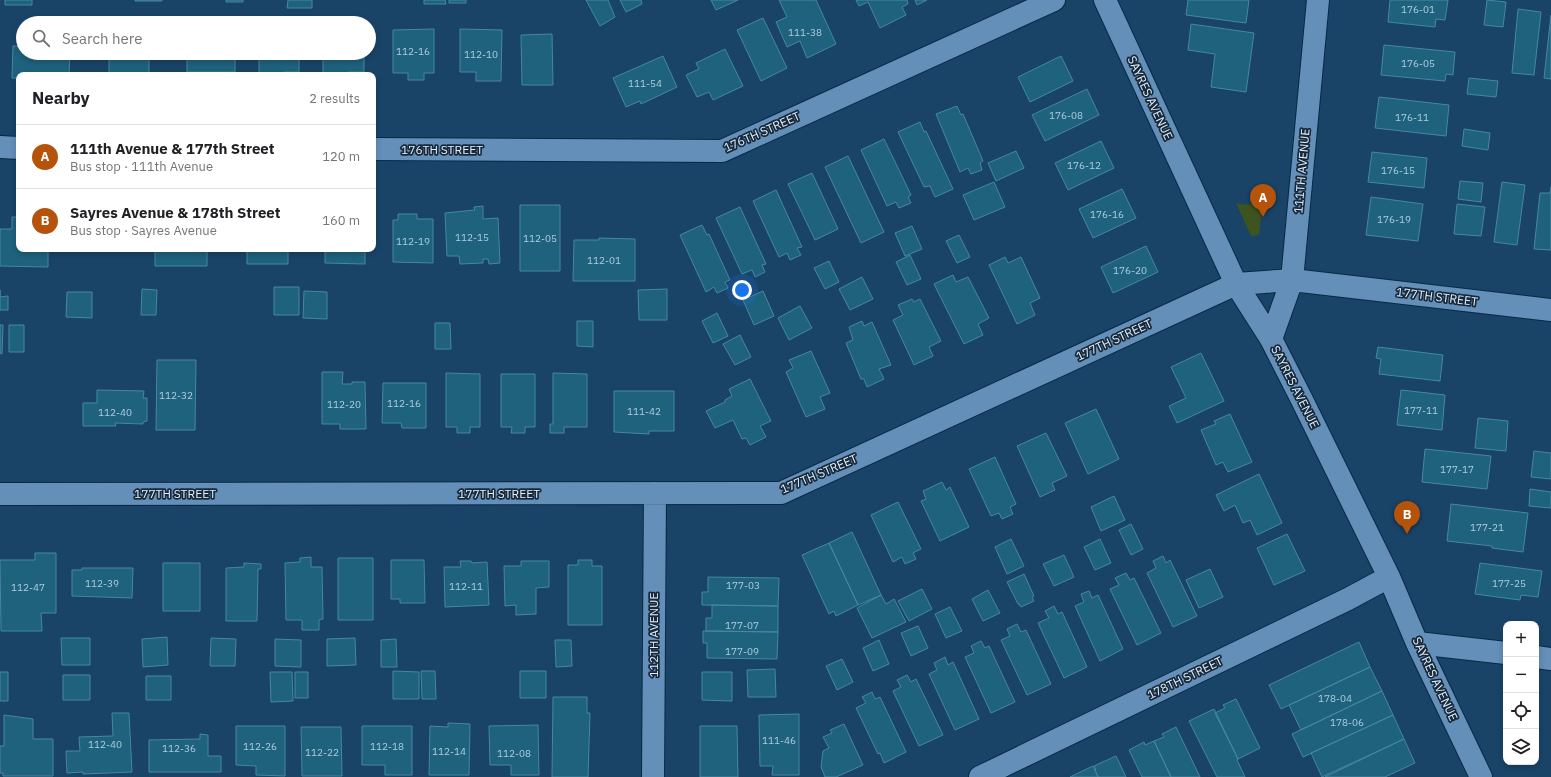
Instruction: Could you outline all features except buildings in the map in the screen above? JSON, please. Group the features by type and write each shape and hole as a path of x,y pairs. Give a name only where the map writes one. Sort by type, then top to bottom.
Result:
{"street":[{"name":"176TH STREET","path":"376,149 722,151 1054,0"},
{"name":"SAYRES AVENUE","path":"1105,0 1236,284 1271,339 1389,577 1418,643 1481,777"},
{"name":"111TH AVENUE","path":"1271,339 1292,280 1318,0"},
{"path":"0,148 16,148"},
{"name":"177TH STREET","path":"0,494 781,493 1236,284 1292,280 1551,310"},
{"name":"112TH AVENUE","path":"653,777 656,493"},
{"name":"178TH STREET","path":"980,777 1348,599 1389,577"},
{"path":"1418,643 1503,653"},
{"path":"1539,657 1551,659"}],"green space":[{"path":"1263,199 1259,235 1251,236 1236,203 1257,203"}],"place":[{"name":"111th Avenue & 177th Street","path":"1263,217"},
{"name":"Sayres Avenue & 178th Street","path":"1407,534"}]}
